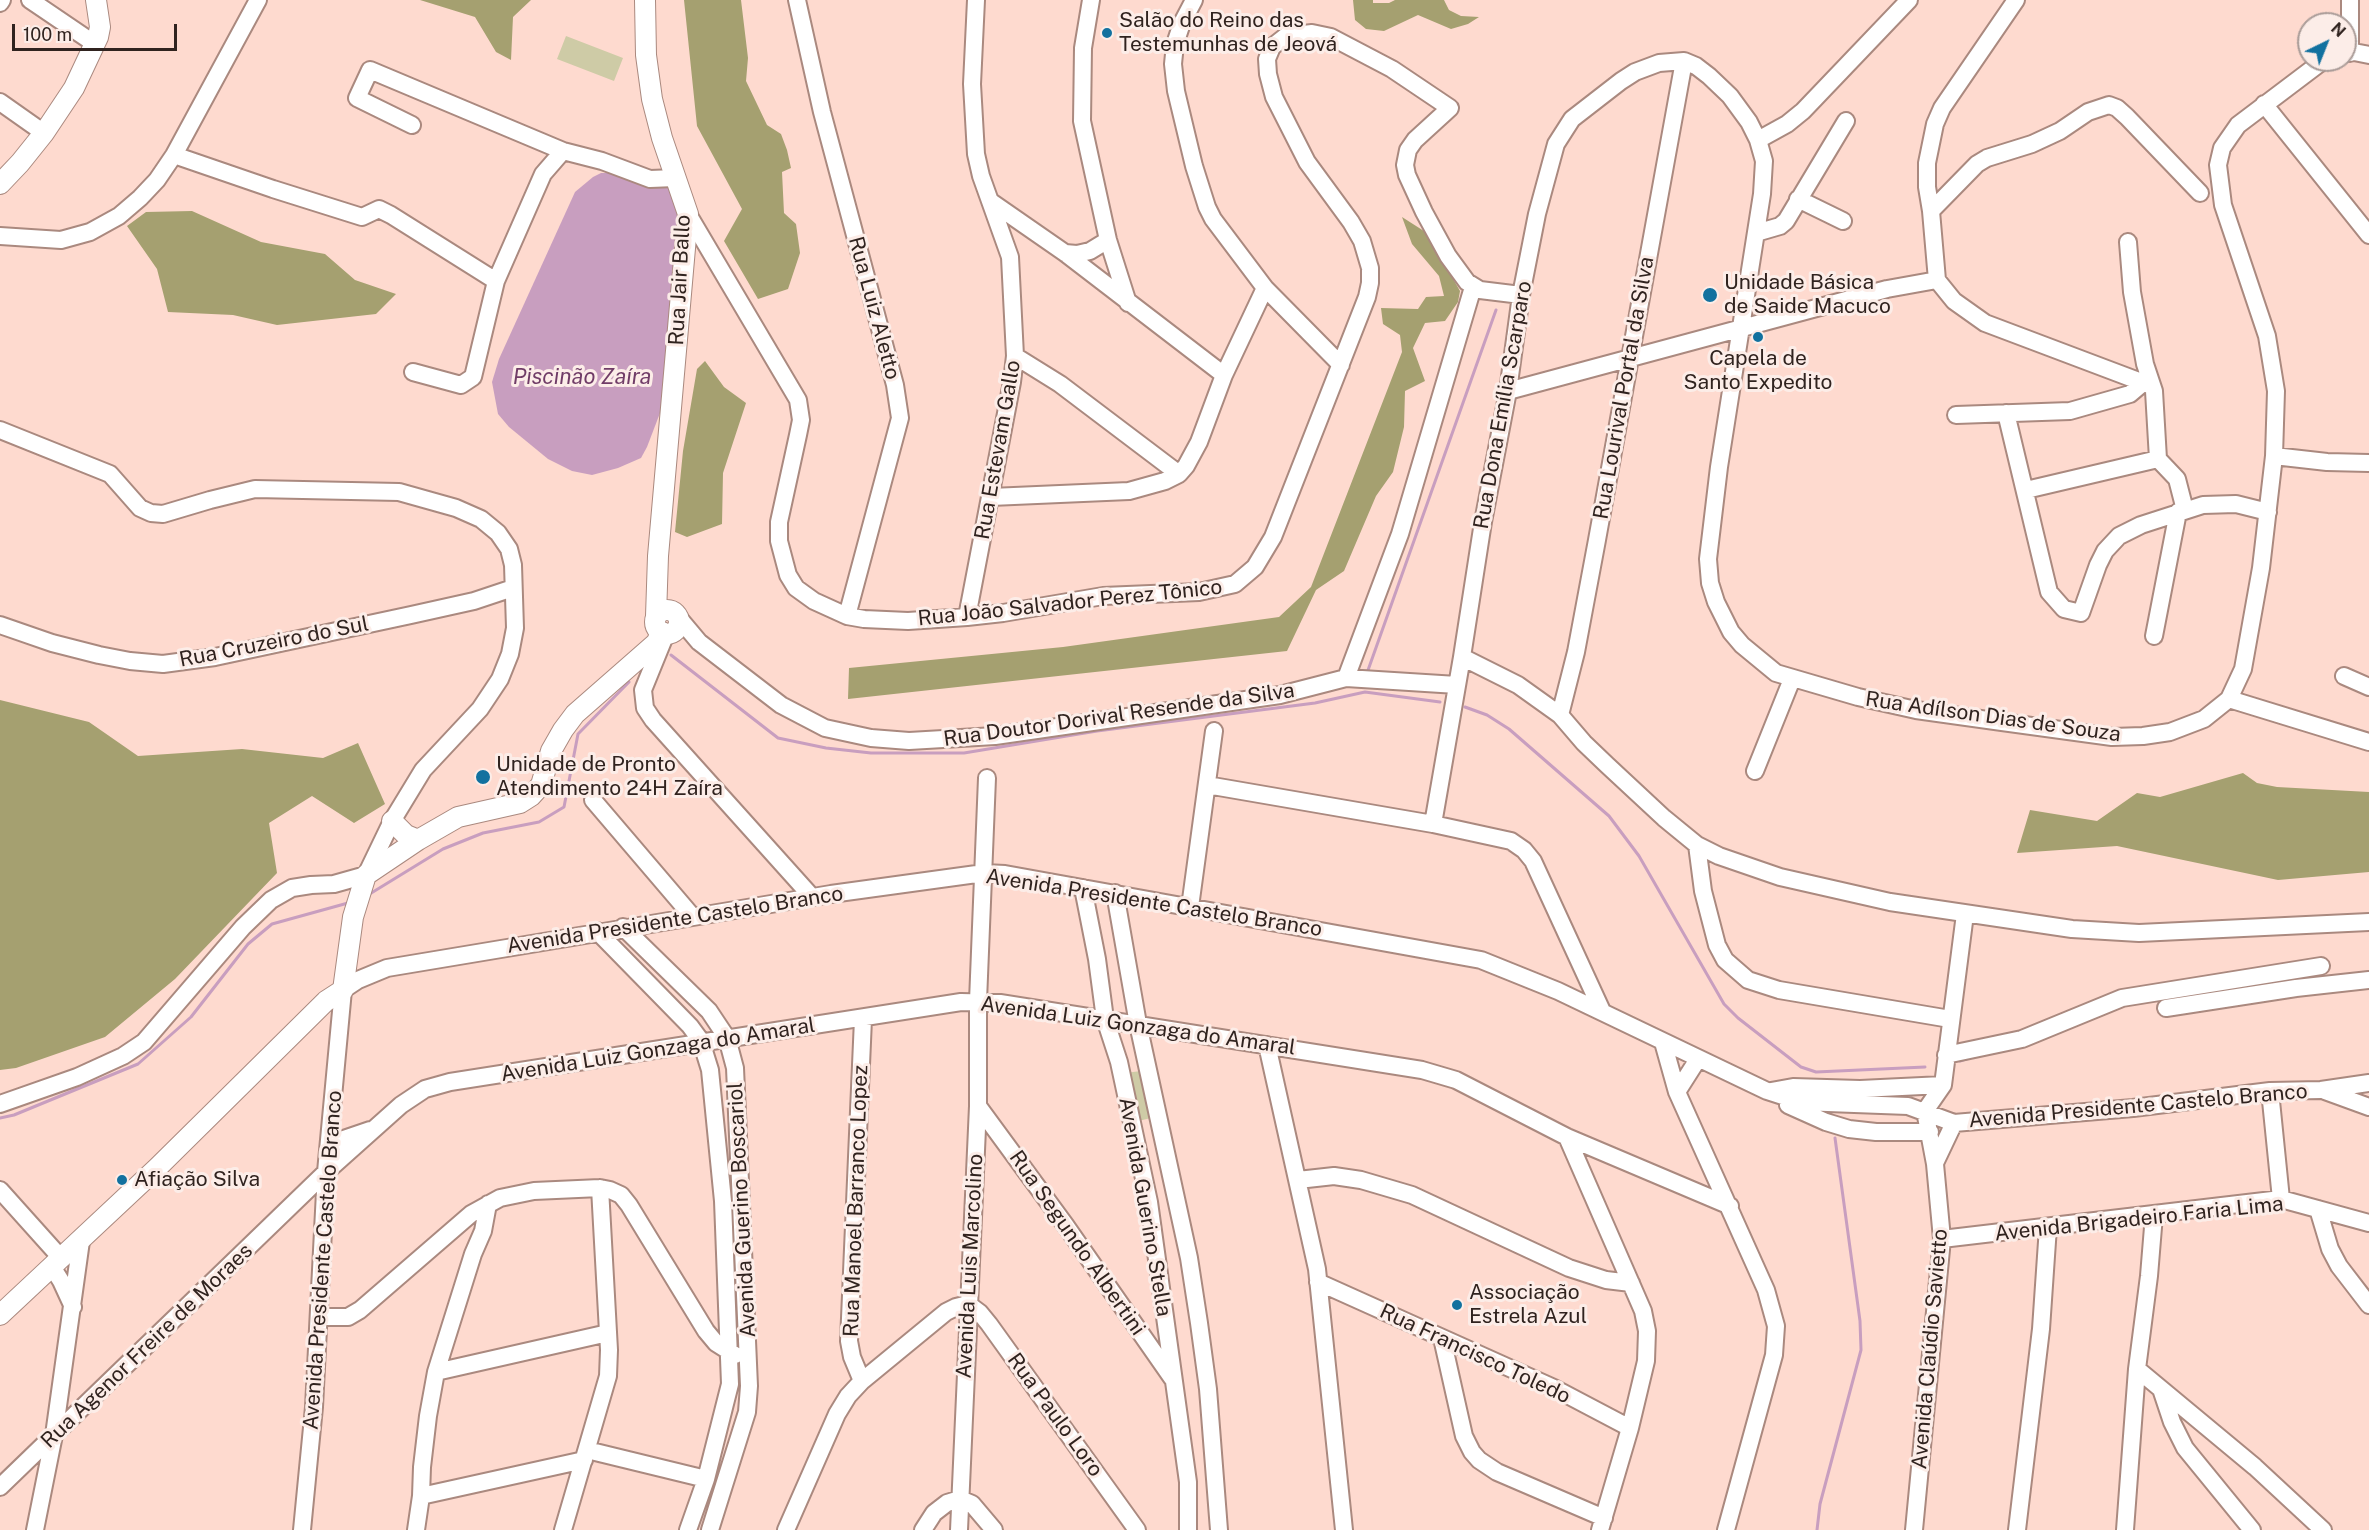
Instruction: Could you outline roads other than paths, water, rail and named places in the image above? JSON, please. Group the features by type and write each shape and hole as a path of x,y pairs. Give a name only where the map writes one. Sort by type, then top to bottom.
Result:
{"main road":[{"path":"0,184 21,163 74,88 100,27 96,0"},
{"name":"Rua Jair Ballo","path":"645,0 646,55 652,99 688,214 658,564 665,624"},
{"path":"343,990 353,916 366,875 418,840 458,818 520,803 531,796 541,785 551,751 574,714 647,649 665,624"},
{"path":"392,821 406,835 418,840"},
{"name":"Avenida Presidente Castelo Branco","path":"0,1315 81,1241 326,1001 343,990"}],"street":[{"path":"30,0 94,44"},
{"path":"0,236 61,240 90,232 119,216 140,198 157,180 174,155 258,0"},
{"name":"Rua Luiz Aletto","path":"797,0 822,112 895,385 900,418 847,616"},
{"name":"Rua Estevam Gallo","path":"967,617 991,497 1015,356 1010,257 976,154 972,84 975,0"},
{"path":"1091,0 1083,48 1082,121 1108,240 1128,303"},
{"path":"1194,0 1175,44 1173,64 1176,91 1191,155 1209,212 1266,288 1341,365"},
{"path":"1758,140 1787,124 1803,111 1909,0"},
{"path":"2016,0 1942,108 1935,124 1927,163 1927,187 1937,280 1953,301 1985,323 2148,384"},
{"name":"Rua João Salvador Perez Tônico","path":"688,214 798,400 801,411 798,435 779,522 779,541 788,574 796,588 814,601 847,616 897,621 1003,613 1103,596 1199,592 1235,584 1255,567 1273,537 1341,365 1367,297 1370,268 1362,241 1351,222 1307,162 1274,97 1267,59 1272,47 1286,36 1312,33 1331,37 1392,69 1450,108 1408,150 1405,165 1407,175 1424,212 1448,256 1473,287"},
{"name":"Rua Adílson Dias de Souza","path":"1684,61 1710,76 1730,96 1749,122 1764,160 1756,233 1719,466 1708,559 1710,583 1723,617 1742,645 1776,673 1858,697 1916,710 2112,737 2170,732 2204,719 2229,699"},
{"name":"Rua Dona Emília Scarparo","path":"1432,824 1508,391 1521,295 1537,214 1556,144 1572,119 1621,81 1635,72 1659,63 1684,61"},
{"name":"Rua Lourival Portal da Silva","path":"1560,715 1576,652 1684,61"},
{"path":"412,125 357,98 370,70 562,151 602,161 650,179 675,178"},
{"path":"2308,72 2238,125 2222,148 2218,165 2223,205 2267,336 2276,391 2274,456 2261,568 2243,669 2229,699 2369,742"},
{"path":"0,102 44,133"},
{"path":"2264,104 2369,235"},
{"path":"1931,211 1977,164 1987,158 2032,144 2060,131 2088,112 2109,105 2117,108 2127,117 2200,193"},
{"path":"1756,233 1780,226 1846,121"},
{"path":"413,372 461,386 473,377 496,282 543,174 562,151"},
{"path":"174,155 362,217 379,209 496,282"},
{"path":"1798,199 1843,221"},
{"path":"990,201 1065,253 1224,375"},
{"path":"1004,234 1042,238"},
{"path":"1065,253 1090,252 1108,240"},
{"path":"2128,242 2132,292 2158,459 2177,479 2182,511 2154,636"},
{"path":"1508,391 1887,289 1937,280"},
{"path":"1346,678 1400,534 1473,287 1521,295"},
{"path":"991,497 1129,491 1165,482 1179,474 1199,442 1224,375 1266,288"},
{"path":"1015,356 1060,384 1179,474"},
{"path":"1956,415 2070,411 2130,394 2148,384"},
{"path":"2006,413 2049,592 2064,609 2081,613 2097,565 2112,542 2141,525 2202,505 2220,503 2236,504 2268,512"},
{"path":"0,430 110,474 140,508 151,513 163,514 255,489 399,492 431,500 481,519 498,533 508,549 513,565 515,628 510,654 500,679 480,709 423,770 392,821 366,875 334,884 292,888 271,900 243,927 144,1042 123,1056 77,1077 0,1104"},
{"path":"2274,456 2327,462 2369,463"},
{"path":"2026,490 2158,459"},
{"name":"Rua Cruzeiro do Sul","path":"0,625 52,643 99,655 130,662 163,664 215,657 388,620 474,601 513,588"},
{"path":"665,624 643,690 645,708 653,720 812,897"},
{"name":"Rua Doutor Dorival Resende da Silva","path":"665,624 699,642 781,705 825,728 872,738 909,741 995,736 1280,695 1346,678 1457,685"},
{"path":"1462,657 1510,680 1560,715 1599,757 1664,818 1697,845 1780,877 1890,902 2072,929 2139,933 2369,922"},
{"path":"2344,676 2369,687"},
{"path":"1755,771 1792,679"},
{"path":"1190,907 1214,731"},
{"name":"Avenida Luis Marcolino","path":"959,1530 978,1106 978,1001 987,778"},
{"path":"1207,785 1432,824 1511,841 1524,850 1533,861 1562,919 1602,1011"},
{"path":"593,800 692,916"},
{"path":"1697,845 1703,891 1717,945 1725,960 1748,980 1779,990 1950,1019"},
{"name":"Avenida Presidente Castelo Branco","path":"302,1530 314,1407 326,1172 343,990 358,980 387,968 597,931 812,897 984,873 1005,874 1480,960 1602,1011 1767,1091 1801,1102 1908,1106 1954,1123 2133,1108 2270,1091 2321,1090 2369,1083"},
{"name":"Avenida Guerino Stella","path":"1083,888 1097,959 1105,1019 1119,1062 1149,1202 1188,1482 1188,1530"},
{"name":"Avenida Guerino Stella","path":"1115,894 1138,1024 1189,1258 1208,1389 1219,1530"},
{"path":"1925,1111 1942,1085 1965,914"},
{"name":"Avenida Guerino Boscariol","path":"623,927 709,1011 727,1038 735,1068 750,1360 747,1412 710,1530"},
{"name":"Avenida Guerino Boscariol","path":"597,931 678,1013 701,1041 710,1070 722,1189 730,1384 706,1479 688,1530"},
{"path":"1946,1055 2022,1039 2122,998 2321,966"},
{"path":"2166,1008 2296,988 2369,980"},
{"name":"Avenida Luiz Gonzaga do Amaral","path":"326,1172 400,1105 425,1089 450,1082 701,1041 978,1001 1374,1061 1433,1073 1456,1080 1567,1137 1730,1206"},
{"name":"Rua Manoel Barranco Lopez","path":"862,1381 852,1357 849,1341 863,1019"},
{"path":"1663,1042 1677,1092 1766,1290 1776,1326 1776,1344 1764,1397 1726,1530"},
{"path":"1268,1045 1318,1282 1344,1530"},
{"path":"1677,1092 1698,1059"},
{"path":"1767,1091 1793,1088 1860,1089 1942,1085"},
{"path":"2321,1090 2369,1107"},
{"name":"Avenida Presidente Castelo Branco","path":"1767,1091 1795,1109 1849,1129 1876,1132 1930,1132"},
{"path":"2270,1091 2281,1199"},
{"name":"Rua Segundo Albertini","path":"978,1106 1020,1161 1174,1381"},
{"name":"Avenida Claúdio Savietto","path":"1914,1530 1942,1239 1935,1164 1925,1111"},
{"path":"332,1113 349,1124 373,1128"},
{"path":"1935,1164 1954,1123"},
{"name":"Avenida Luiz Gonzaga do Amaral","path":"329,1144 373,1128"},
{"path":"1442,1338 1464,1436 1472,1452 1479,1460 1497,1472 1602,1524 1630,1428 1646,1361 1647,1331 1643,1311 1567,1137"},
{"name":"Rua Agenor Freire de Moraes","path":"0,1486 326,1172"},
{"path":"1298,1180 1335,1176 1361,1180 1412,1195 1569,1268 1606,1280 1630,1283"},
{"path":"1678,1185 1717,1179"},
{"path":"319,1317 348,1317 360,1310 456,1227 488,1204 519,1193 600,1188 621,1195 629,1205 706,1331 729,1353 750,1360"},
{"path":"563,1530 608,1376 609,1350 600,1188"},
{"path":"0,1190 55,1263 56,1274 73,1308"},
{"name":"Avenida Brigadeiro Faria Lima","path":"1942,1239 2281,1199 2369,1223"},
{"path":"416,1530 421,1496 424,1444 436,1372 473,1254 483,1231 488,1204"},
{"path":"292,1205 324,1207"},
{"path":"2318,1209 2330,1249 2339,1266 2369,1305"},
{"path":"2125,1530 2137,1369 2154,1215"},
{"path":"456,1227 466,1239 473,1254"},
{"path":"2016,1530 2041,1329 2048,1227"},
{"path":"35,1530 54,1436 81,1241"},
{"name":"Rua Francisco Toledo","path":"1318,1282 1554,1388 1630,1428"},
{"path":"786,1530 837,1414 862,1381 946,1312 968,1304"},
{"name":"Rua Paulo Loro","path":"968,1304 989,1324 1137,1530"},
{"path":"436,1372 608,1333"},
{"path":"2137,1369 2324,1530"},
{"path":"2161,1388 2172,1422 2185,1448 2252,1530"},
{"path":"421,1496 586,1455 706,1479"},
{"path":"923,1530 934,1513 947,1503 960,1498 972,1504 994,1530"}],"water":[{"name":"Piscinão Zaíra","path":"601,173 614,173 673,186 681,213 672,326 660,413 641,458 618,468 592,475 572,471 548,459 509,427 498,414 492,382 499,359 575,192"}],"waterway":[{"path":"1367,673 1496,310"},
{"path":"671,655 778,738 826,748 871,753 964,753 1097,731 1315,703 1365,692 1440,702"},
{"path":"368,895 443,849 483,833 539,822 564,807 578,734 629,682"},
{"path":"1465,707 1487,715 1509,729 1609,816 1639,856 1724,1004 1738,1018 1801,1067 1816,1072 1925,1067"},
{"path":"0,1118 14,1115 138,1064 191,1017 248,944 272,924 348,903"},
{"path":"2269,983 2289,981"},
{"path":"1960,1061 1969,1058"},
{"path":"1817,1530 1820,1504 1861,1350 1860,1321 1835,1138"}],"place":[{"name":"Salão do Reino das Testemunhas de Jeová","path":"1107,33"},
{"name":"Unidade Básica de Saide Macuco","path":"1710,295"},
{"name":"Capela de Santo Expedito","path":"1758,337"},
{"name":"Unidade de Pronto Atendimento 24H Zaíra","path":"483,777"},
{"name":"Afiação Silva","path":"122,1180"},
{"name":"Associação Estrela Azul","path":"1457,1305"}]}
